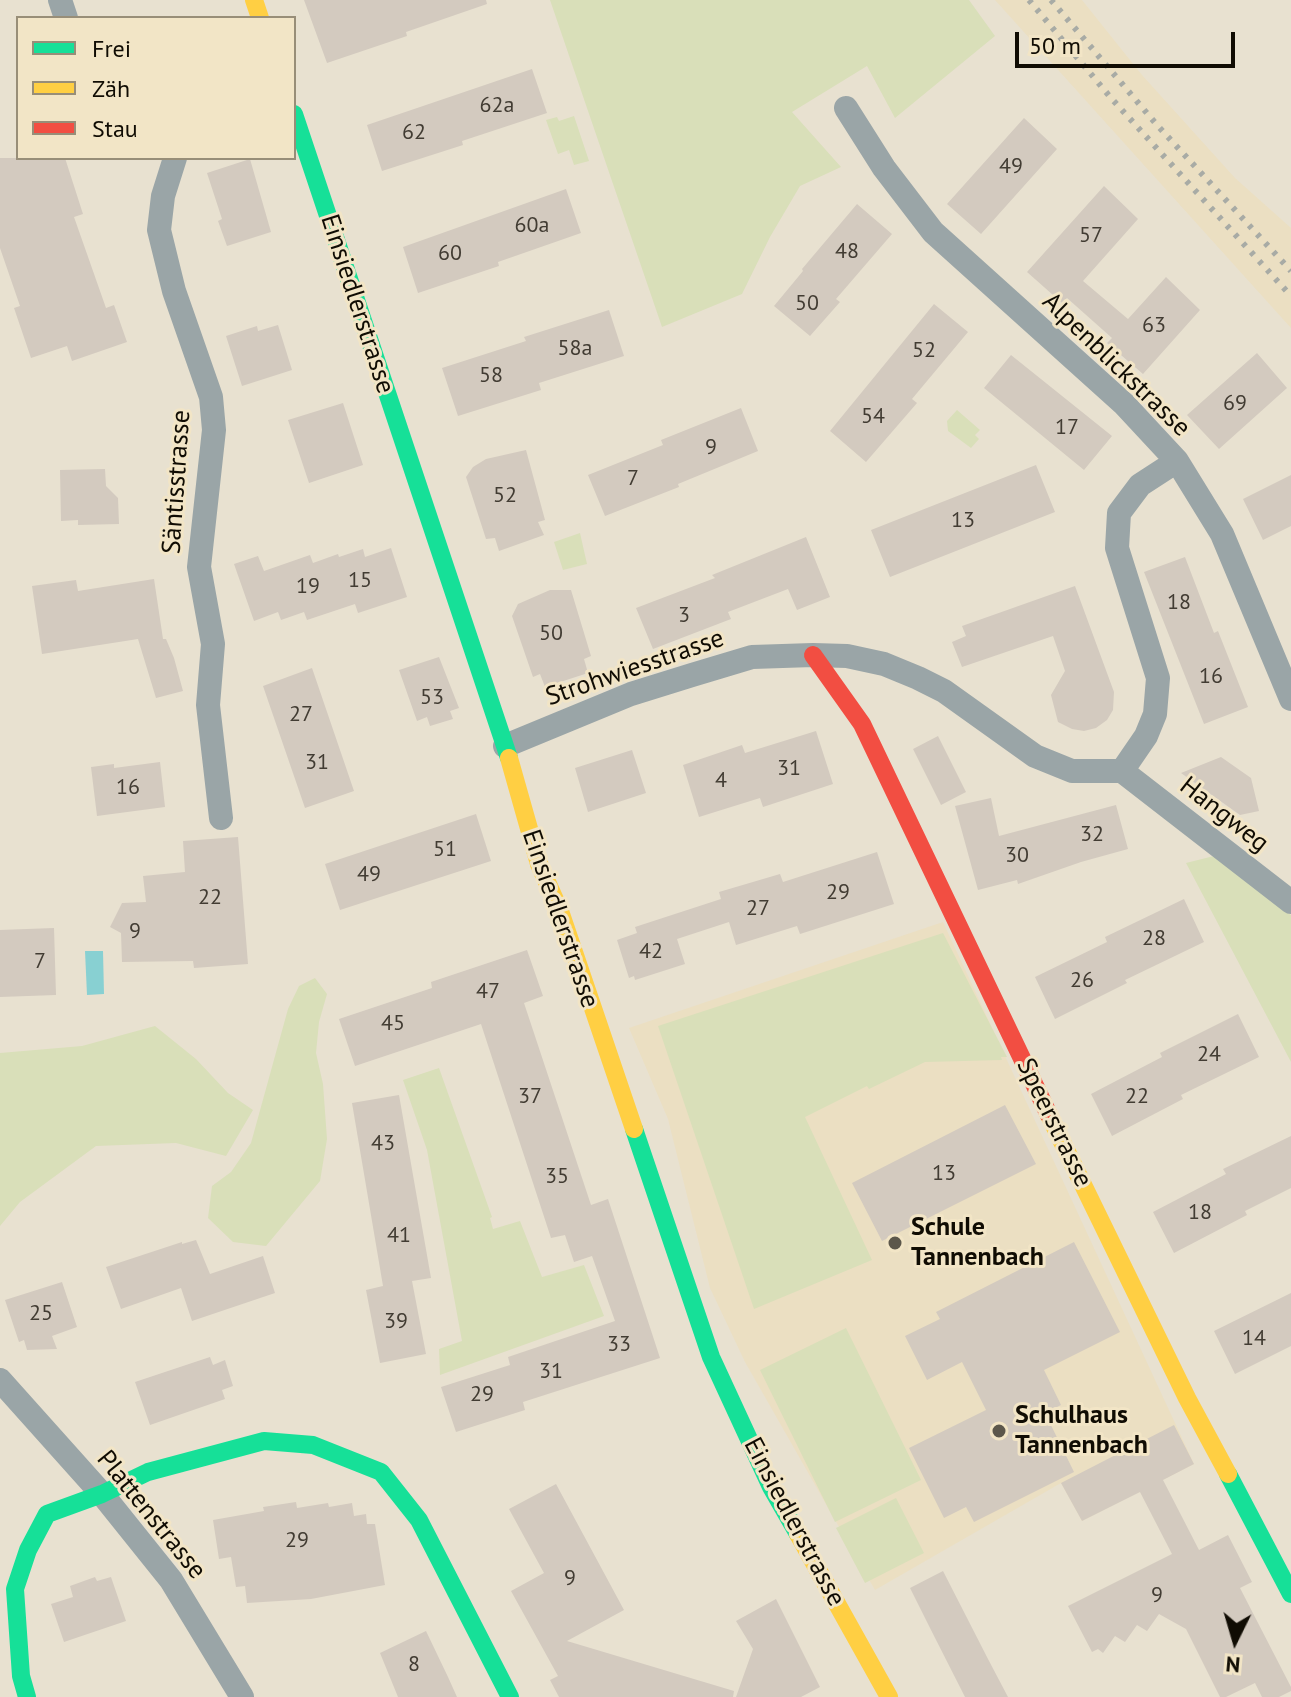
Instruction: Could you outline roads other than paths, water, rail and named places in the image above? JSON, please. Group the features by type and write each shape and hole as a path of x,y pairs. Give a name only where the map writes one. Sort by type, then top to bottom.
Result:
{"street":[{"name":"Alpenblickstrasse","path":"846,108 884,168 933,232 1124,404 1177,461 1222,534 1291,699"},
{"name":"Einsiedlerstrasse","path":"296,120 505,746 539,864 560,911 711,1357 771,1487 889,1697"},
{"name":"Säntisstrasse","path":"173,160 163,196 159,230 174,291 211,397 214,430 199,567 213,644 208,705 221,818"},
{"path":"1122,771 1146,736 1155,714 1158,678 1117,548 1119,513 1140,485 1177,461"},
{"name":"Speerstrasse","path":"813,655 862,724 1187,1398 1291,1594"},
{"name":"Strohwiesstrasse","path":"505,746 631,694 752,657 847,656 918,678 944,691 1035,756 1072,771 1122,771"},
{"name":"Hangweg","path":"1122,771 1291,902"},
{"name":"Plattenstrasse","path":"0,1380 102,1494 171,1580 242,1697"},
{"path":"27,1697 21,1676 15,1589 28,1550 47,1514 102,1494 148,1472 264,1441 313,1445 381,1472 419,1520 510,1697"}],"water":[{"path":"85,951 103,951 104,994 87,995"}],"railway":[{"path":"1029,0 1111,98 1291,296"},
{"path":"1051,0 1157,125 1291,271"}],"place":[{"name":"Schule Tannenbach","path":"895,1243"},
{"name":"Schulhaus Tannenbach","path":"999,1431"}]}
